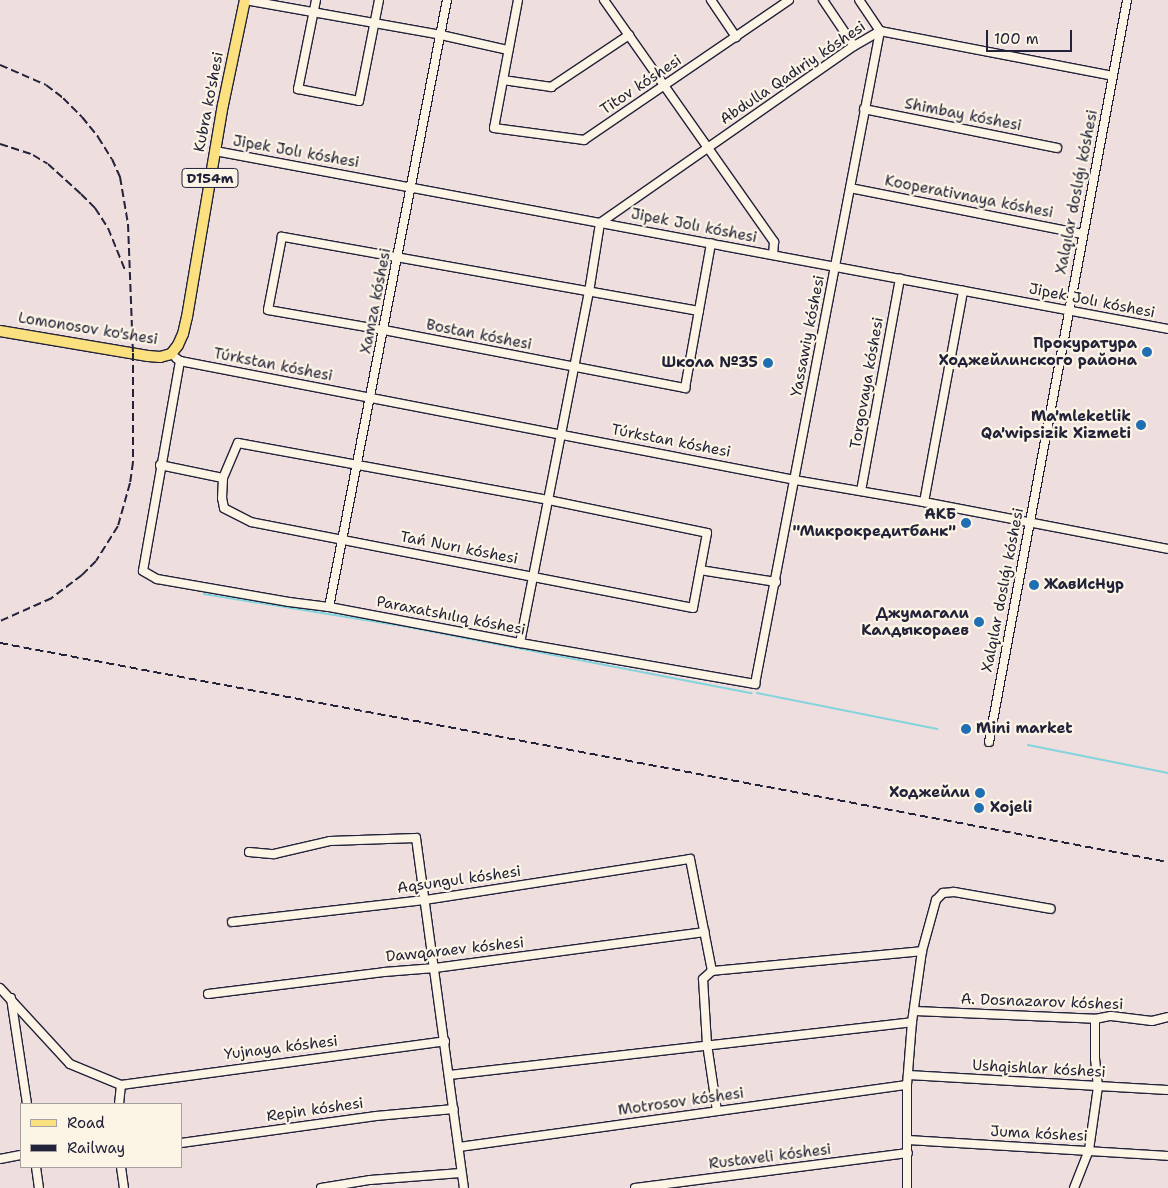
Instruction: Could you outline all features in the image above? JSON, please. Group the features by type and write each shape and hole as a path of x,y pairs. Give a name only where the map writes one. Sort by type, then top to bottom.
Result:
{"main road":[{"name":"Kubra ko'shesi","path":"171,354 178,345 185,326 215,152 245,0"},
{"name":"Lomonosov ko'shesi","path":"0,331 148,356 160,357 171,354"}],"street":[{"path":"245,0 441,35 508,50"},
{"path":"316,0 298,89 359,100 379,0"},
{"name":"Xamza kóshesi","path":"329,607 447,0"},
{"path":"518,0 503,80 551,87 628,35"},
{"path":"604,0 706,148 774,242 773,255"},
{"path":"711,0 736,37"},
{"name":"Titov kóshesi","path":"503,80 494,128 584,140 789,0"},
{"path":"823,0 854,46"},
{"path":"859,0 880,31"},
{"name":"Xalqılar doslıǵı kóshesi","path":"988,742 1127,0"},
{"name":"Abdulla Qadıriy kóshesi","path":"600,222 854,46 880,31 1113,76"},
{"name":"Yassawiy kóshesi","path":"755,684 880,31"},
{"name":"Shimbay kóshesi","path":"864,110 1057,148"},
{"name":"Jipek Jolı kóshesi","path":"215,152 412,187 1168,329"},
{"name":"Kooperativnaya kóshesi","path":"850,188 1083,234"},
{"path":"520,643 589,292 600,222"},
{"name":"Bostan kóshesi","path":"398,258 282,237 268,310 384,330 685,388 699,311"},
{"path":"398,258 699,311 711,243"},
{"name":"Torgovaya kóshesi","path":"861,491 900,279"},
{"path":"924,502 963,292"},
{"name":"Túrkstan kóshesi","path":"171,354 180,361 1168,550"},
{"path":"180,361 160,465 223,478 238,443 548,500 707,533 700,570 776,582"},
{"name":"Paraxatshılıq kóshesi","path":"160,465 143,571 157,579 329,607 755,684"},
{"name":"Tań Nurı kóshesi","path":"223,478 224,508 250,522 693,608 700,570"},
{"path":"249,852 274,854 330,841 416,838 464,1188"},
{"name":"Aqsungul kóshesi","path":"232,922 425,900 690,859 705,932"},
{"path":"907,1188 907,1085 912,1022 922,951 936,900 943,892 954,892 1051,910"},
{"path":"705,932 712,971"},
{"name":"Dawqaraev kóshesi","path":"208,994 384,972 434,968 705,932"},
{"path":"717,1111 708,1044 703,979 712,971 922,951"},
{"path":"0,988 70,1064 121,1084 119,1103"},
{"path":"11,998 27,1103"},
{"name":"A. Dosnazarov kóshesi","path":"915,1010 1095,1019 1111,1016 1152,1021 1168,1017"},
{"path":"1074,1188 1089,1150 1098,1087 1095,1059 1095,1019"},
{"path":"449,1075 912,1022"},
{"name":"Yujnaya kóshesi","path":"121,1084 445,1041"},
{"name":"Ushqishlar kóshesi","path":"908,1075 1168,1090"},
{"name":"Motrosov kóshesi","path":"459,1147 907,1085"},
{"name":"Repin kóshesi","path":"182,1142 376,1116 454,1109"},
{"name":"Juma kóshesi","path":"908,1140 1168,1156"},
{"name":"Rustaveli kóshesi","path":"636,1188 908,1153"},
{"path":"0,1159 20,1155"},
{"path":"36,1168 39,1188"},
{"path":"121,1168 124,1188"},
{"path":"321,1188 370,1180 461,1173"}],"waterway":[{"path":"204,594 408,627 752,693"},
{"path":"757,693 937,729"},
{"path":"1028,745 1168,773"}],"railway":[{"path":"0,65 46,85 63,98 82,117 112,159 120,177 128,224 133,353 133,462 130,483 118,526 96,561 82,575 52,598 0,621"},
{"path":"0,144 33,155 48,164 95,208 108,228 125,270"},
{"path":"0,643 1168,862"}],"place":[{"name":"Прокуратура Ходжейлинского района","path":"1147,352"},
{"name":"Школа №35","path":"768,363"},
{"name":"Ma'mleketlik Qa'wipsizik Xizmeti","path":"1141,425"},
{"name":"АКБ \"Микрокредитбанк\"","path":"966,523"},
{"name":"ЖавИсНур","path":"1034,585"},
{"name":"Джумагали Калдыкораев","path":"979,622"},
{"name":"Mini market","path":"966,729"},
{"name":"Ходжейли","path":"980,793"},
{"name":"Xojeli","path":"979,808"}]}
